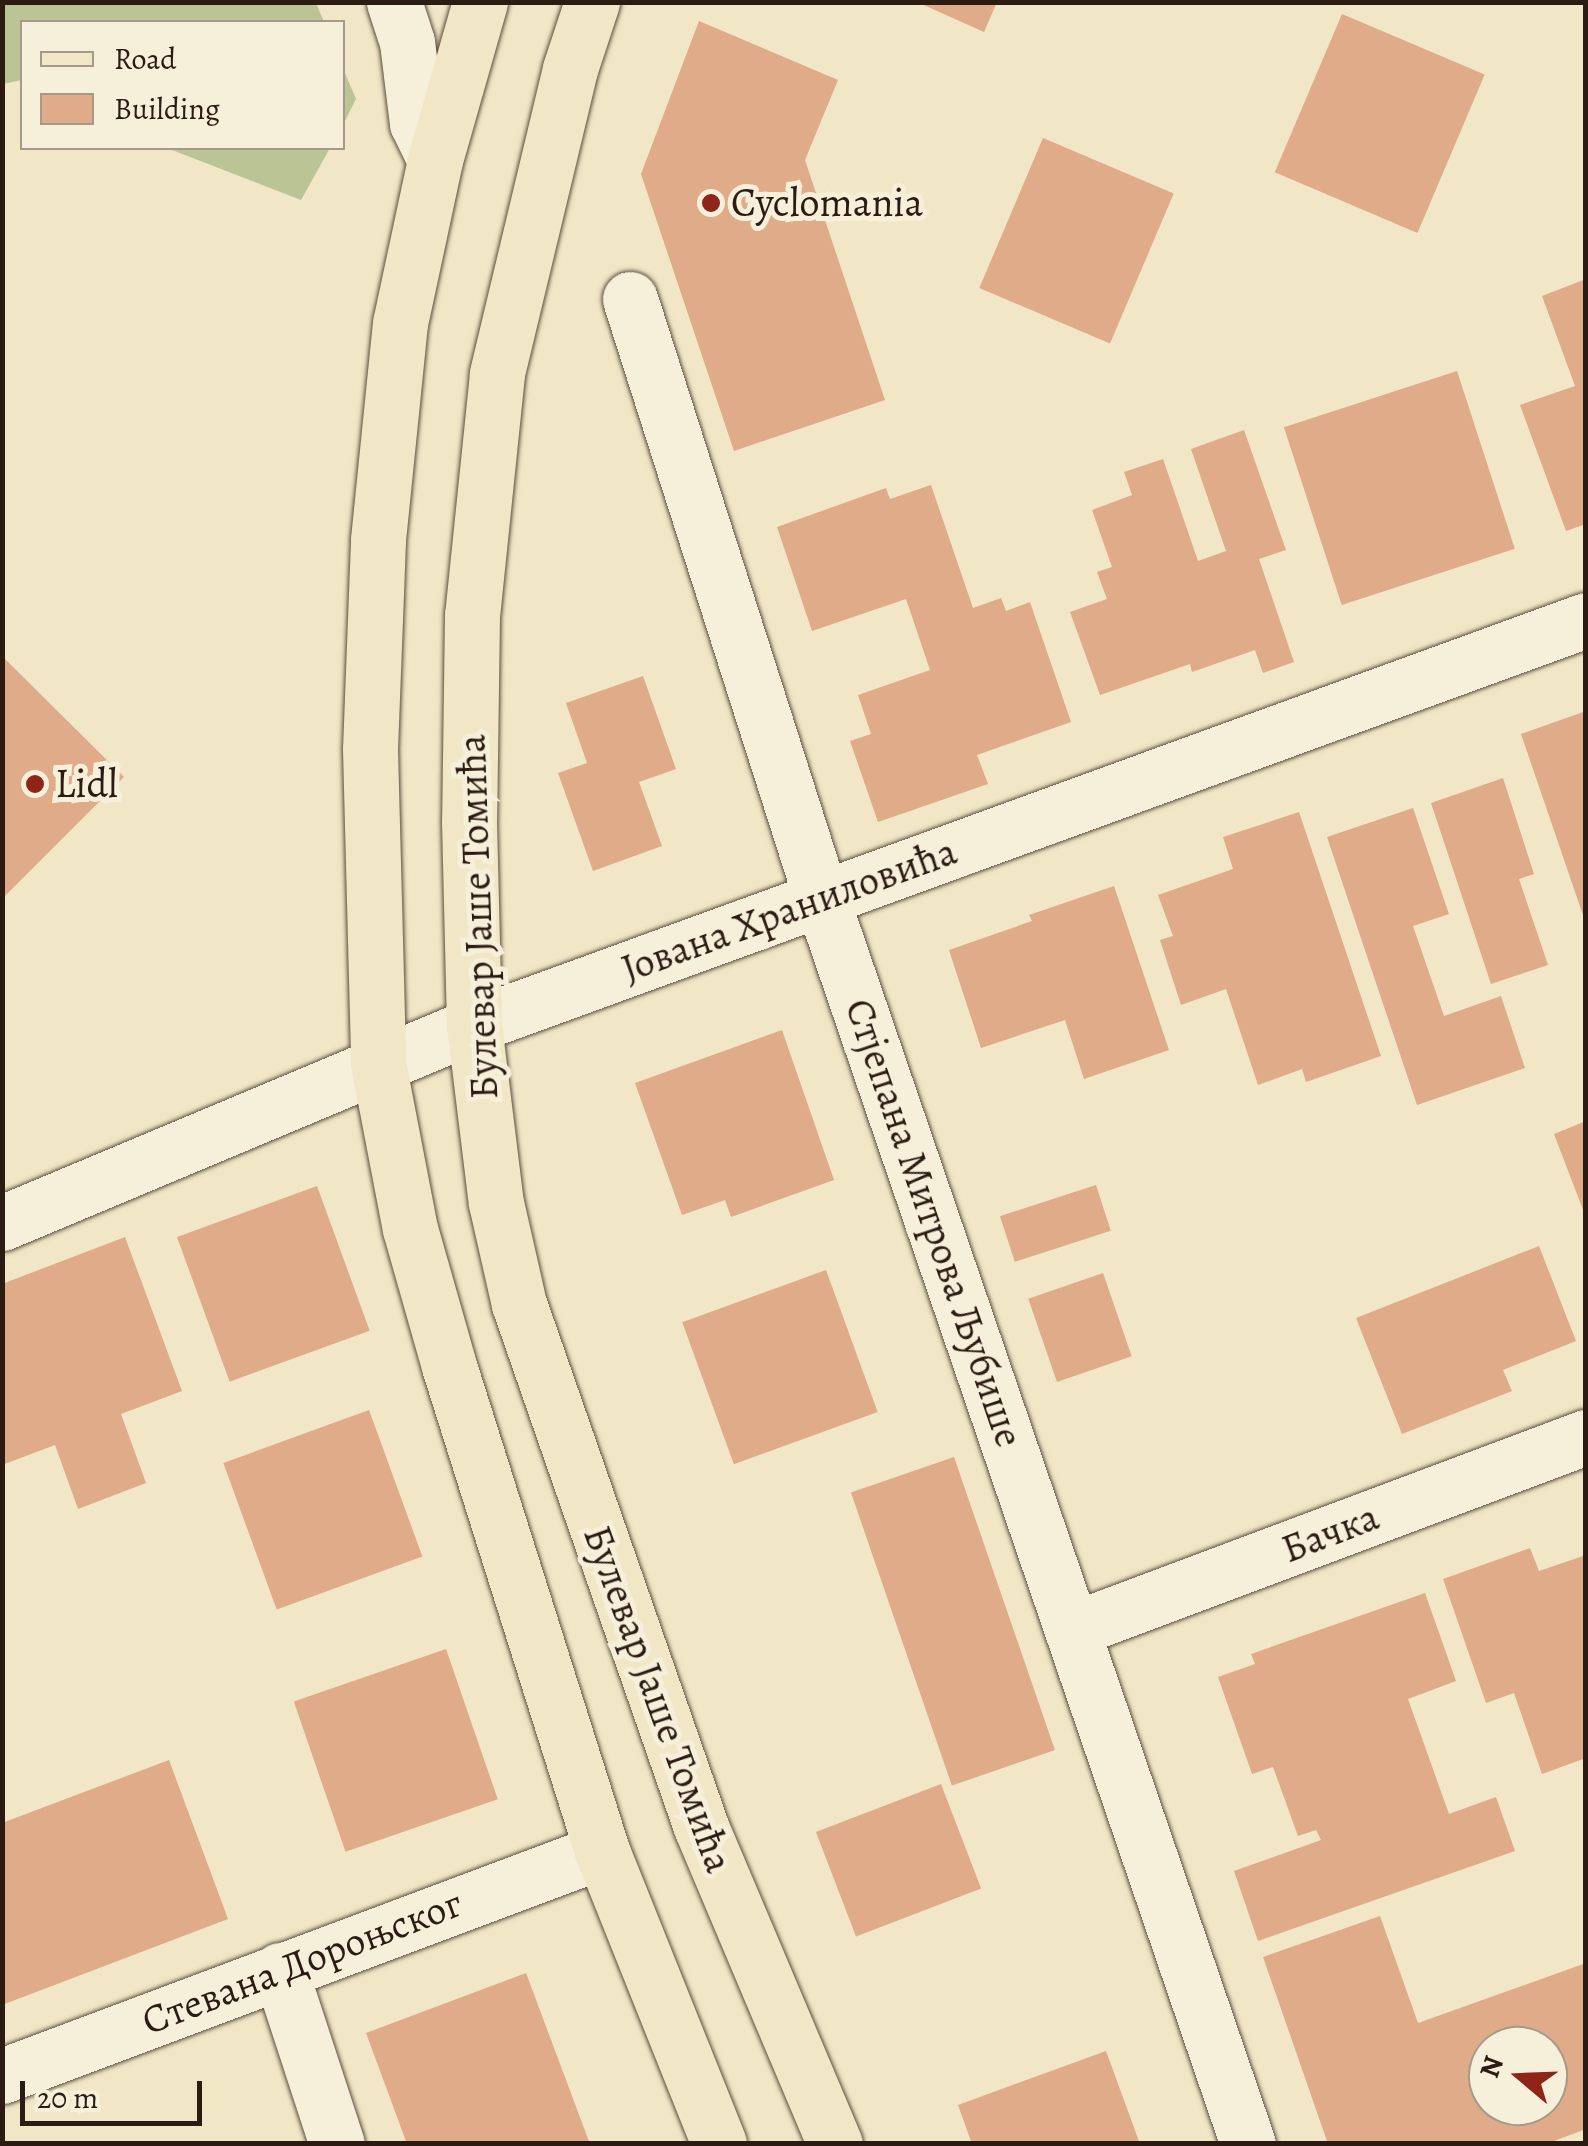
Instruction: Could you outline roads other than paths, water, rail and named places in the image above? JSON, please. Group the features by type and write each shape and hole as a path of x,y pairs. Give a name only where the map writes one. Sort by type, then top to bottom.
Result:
{"main road":[{"path":"480,2 435,160 400,323 378,541 370,749 378,1063 410,1229 602,1851 719,2144"},
{"name":"Булевар Јаше Томића","path":"592,2 570,68 497,374 472,615 469,820 474,1025 496,1204 518,1304 701,1828 835,2144"}],"street":[{"path":"394,2 407,42 417,123 435,160"},
{"name":"Стјепана Митрова Љубише","path":"630,299 821,897 1248,2144"},
{"name":"Јована Храниловића","path":"2,1223 474,1025 1586,620"},
{"name":"Бачка","path":"1074,1629 1586,1437"},
{"name":"Стевана Дороњског","path":"2,2076 602,1851"},
{"path":"280,1970 337,2144"}],"place":[{"name":"Cyclomania","path":"711,203"},
{"name":"Lidl","path":"35,784"}]}
